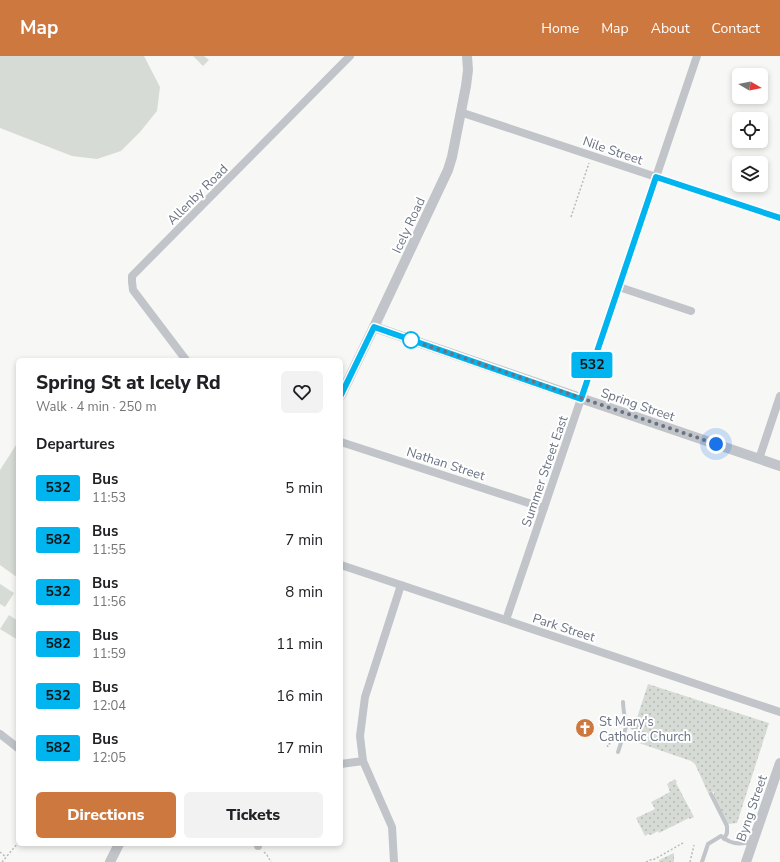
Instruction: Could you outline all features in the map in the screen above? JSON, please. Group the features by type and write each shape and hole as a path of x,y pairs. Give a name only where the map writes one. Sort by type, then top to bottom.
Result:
{"street":[{"name":"Allenby Road","path":"184,358 133,290 132,276 350,56"},
{"name":"Icely Road","path":"343,391 448,170 466,86 468,70 467,56"},
{"name":"Summer Street East","path":"506,620 697,56"},
{"name":"Nile Street","path":"460,112 780,218"},
{"path":"619,287 691,310"},
{"name":"Spring Street","path":"374,327 780,466"},
{"path":"759,459 780,396"},
{"name":"Nathan Street","path":"343,443 544,508"},
{"name":"Park Street","path":"343,567 780,712"},
{"path":"394,862 392,827 363,761 360,736 365,697 401,585"},
{"path":"0,734 16,746"},
{"path":"343,764 363,761"},
{"name":"Byng Street","path":"746,862 780,763"},
{"path":"110,862 118,846"}],"lane":[{"path":"623,702 625,720 627,724 633,729 643,733"},
{"path":"618,752 627,724"},
{"path":"711,794 727,826 727,833 724,839"},
{"path":"702,862 708,844 721,836 724,839 741,844 754,840"}],"path":[{"path":"571,217 591,155"},
{"path":"626,738 640,742"},
{"path":"608,747 607,745 616,740"},
{"path":"646,862 684,844"},
{"path":"2,862 16,845"},
{"path":"690,862 694,845"},
{"path":"259,846 271,862"},
{"path":"0,852 6,857"}],"shaded area":[{"path":"0,56 144,56 160,87 157,111 140,132 121,151 97,159 72,156 0,128"},
{"path":"193,56 204,56 209,60 203,66"},
{"path":"16,445 16,577 0,565 0,470"},
{"path":"0,584 14,593 5,607 0,604"},
{"path":"9,615 16,620 16,639 0,629"},
{"path":"648,684 769,723 737,823 728,824 714,797 714,791 709,795 695,764 691,761 639,743 644,731 634,727"},
{"path":"675,779 694,817 659,833 658,831 651,835 648,834 645,836 636,818 655,809 651,802 670,792 667,784"},
{"path":"674,853 674,862 659,862 659,860"}],"bus line":[{"name":"532","path":"343,391 374,327 581,399 656,177 780,218"}],"place":[{"name":"St Mary's Catholic Church","path":"585,728"}],"route":[{"path":"411,340 716,444"}]}
